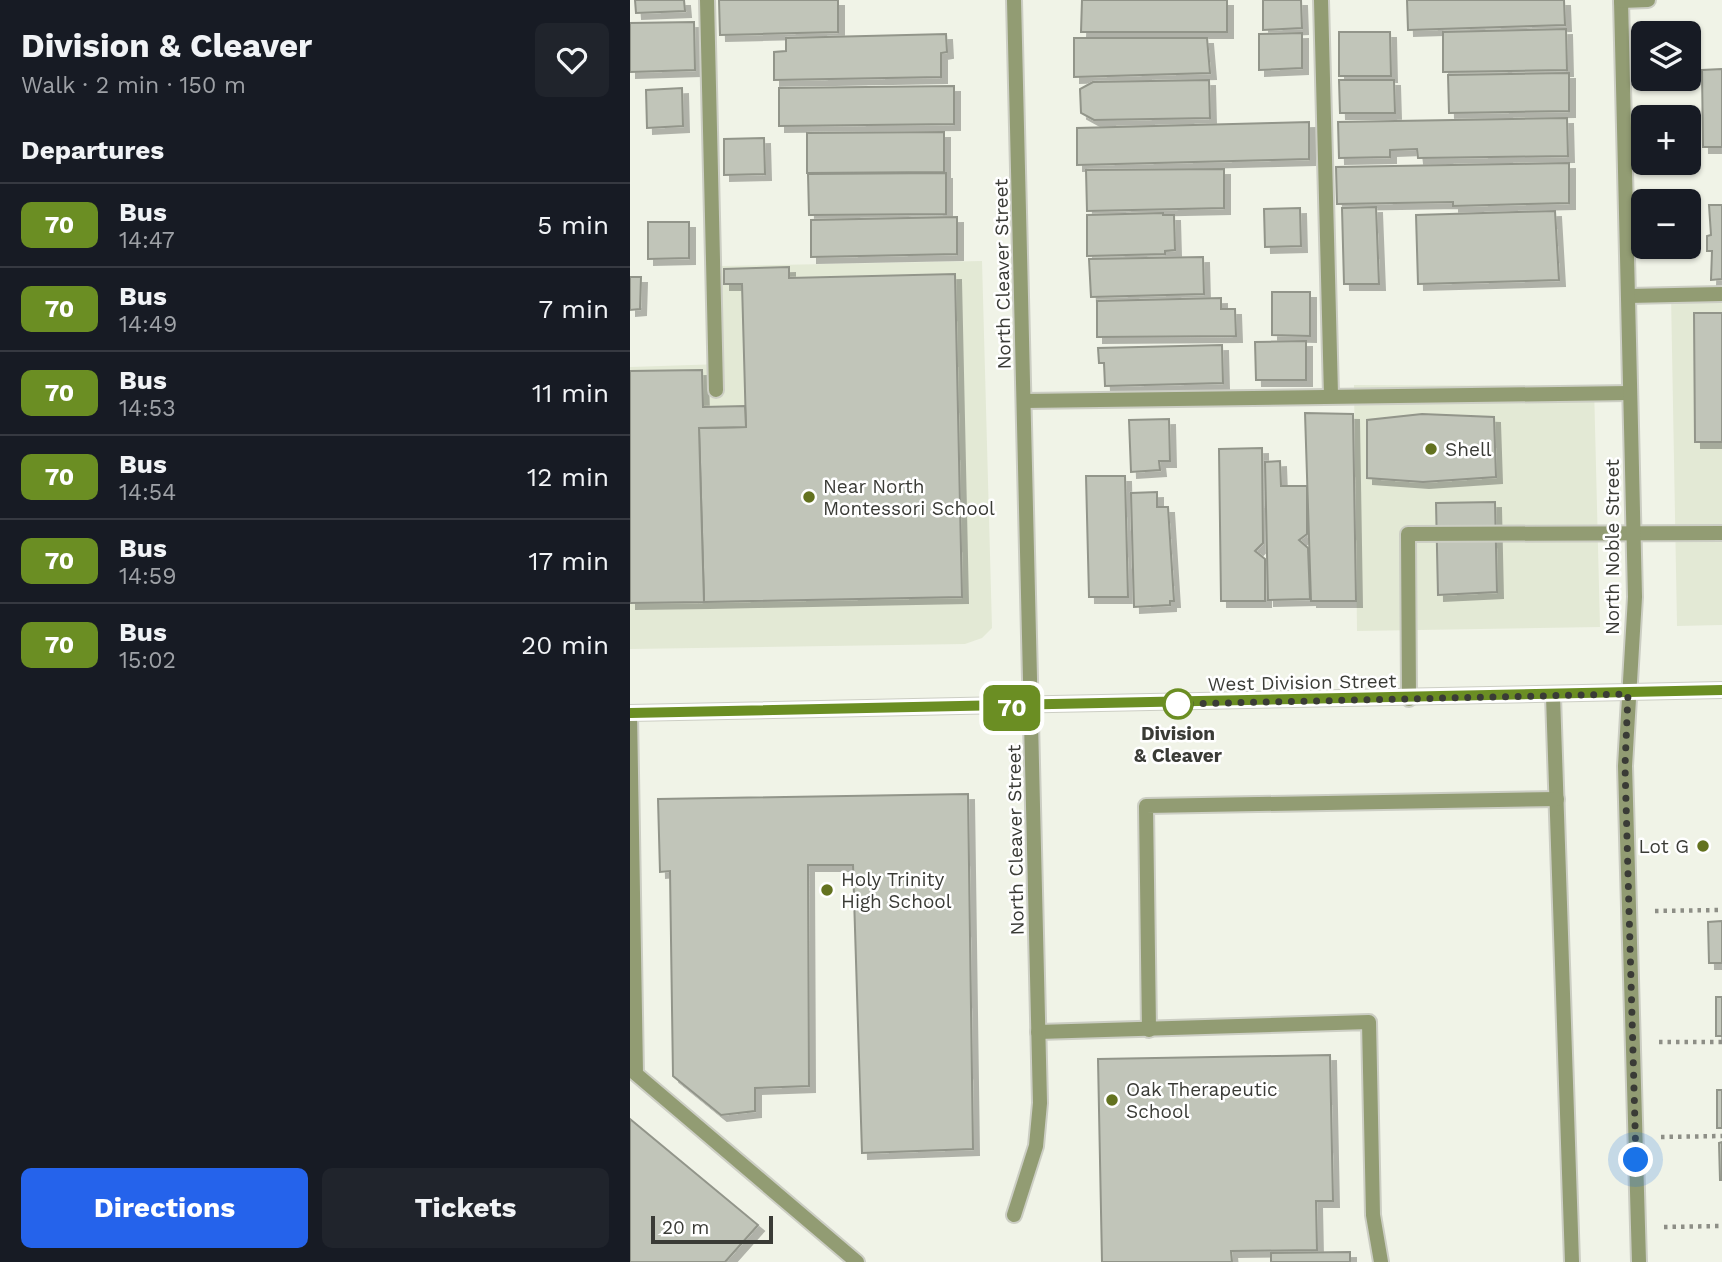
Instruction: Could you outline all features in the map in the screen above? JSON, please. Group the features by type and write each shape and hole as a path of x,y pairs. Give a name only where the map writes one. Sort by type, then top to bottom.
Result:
{"main road":[{"name":"West Division Street","path":"630,713 1032,707 1722,690"}],"street":[{"path":"707,0 716,390"},
{"name":"North Cleaver Street","path":"1014,0 1040,1103 1036,1146 1014,1215"},
{"path":"1321,0 1331,395"},
{"path":"1621,0 1648,0"},
{"name":"North Noble Street","path":"1621,0 1635,597 1625,766 1639,1262"},
{"path":"1628,296 1722,295"},
{"path":"1024,401 1630,393"},
{"path":"1409,699 1408,534 1722,533"},
{"path":"1553,696 1572,1262"},
{"path":"630,713 636,1074 857,1262"},
{"path":"1149,1030 1146,806 1556,799"},
{"path":"1038,1032 1369,1022 1373,1216 1381,1262"}],"path":[{"path":"1630,912 1722,910"},
{"path":"1633,1042 1722,1042"},
{"path":"1636,1137 1722,1136"},
{"path":"1638,1227 1722,1226"}],"shaded area":[{"name":"Near North Montessori School","path":"982,261 992,628 982,638 965,644 630,649 630,367 722,364 719,266"},
{"path":"1722,294 1722,625 1677,626 1671,295"},
{"path":"1354,385 1594,386 1600,627 1357,631"}],"building":[{"path":"635,0 684,0 685,11 636,13"},
{"path":"719,0 838,0 838,32 720,35"},
{"path":"1082,0 1227,0 1227,32 1081,32"},
{"path":"1263,0 1301,0 1302,28 1263,30"},
{"path":"1407,0 1564,0 1565,25 1408,30"},
{"path":"694,22 695,70 630,72 630,23"},
{"path":"1566,29 1567,70 1443,72 1443,32"},
{"path":"1339,32 1390,32 1391,76 1339,76"},
{"path":"1302,33 1302,68 1259,70 1259,34"},
{"path":"946,34 947,52 941,53 941,77 774,80 774,52 786,51 786,38"},
{"path":"1074,38 1207,38 1210,73 1074,77"},
{"path":"1722,69 1722,147 1703,147 1702,70"},
{"path":"1569,73 1569,111 1449,113 1448,75"},
{"path":"1209,80 1210,118 1094,120 1081,113 1080,89 1093,82"},
{"path":"1339,80 1394,80 1395,113 1340,113"},
{"path":"954,86 954,124 779,126 779,88"},
{"path":"682,88 683,126 647,128 646,90"},
{"path":"1567,118 1568,156 1418,158 1417,149 1390,150 1390,157 1339,158 1338,122"},
{"path":"1309,122 1309,159 1077,165 1077,128"},
{"path":"944,132 944,172 807,173 807,133"},
{"path":"764,138 765,174 724,175 724,139"},
{"path":"1569,163 1569,203 1453,206 1453,202 1337,204 1336,167"},
{"path":"1224,169 1224,208 1087,211 1086,170"},
{"path":"946,173 946,214 809,215 808,174"},
{"path":"1709,205 1722,205 1722,279 1711,280 1712,251 1707,251 1707,236 1711,235"},
{"path":"1376,207 1379,284 1344,284 1342,208"},
{"path":"1300,208 1301,246 1265,247 1264,209"},
{"path":"1555,211 1559,280 1418,284 1416,215"},
{"path":"1087,215 1174,215 1175,250 1165,251 1165,254 1087,256"},
{"path":"957,217 957,254 811,257 811,220"},
{"path":"648,222 689,222 689,258 648,259"},
{"path":"1203,257 1204,294 1091,297 1089,259"},
{"name":"Near North Montessori School","path":"789,267 789,278 955,274 962,597 704,602 699,428 746,427 742,284 724,284 724,269"},
{"path":"630,277 641,277 640,309 630,310"},
{"path":"1272,292 1310,292 1310,336 1272,335"},
{"path":"1221,298 1221,309 1235,309 1236,336 1097,337 1097,301"},
{"path":"1694,313 1722,313 1722,442 1695,442"},
{"path":"1306,341 1306,380 1256,380 1255,342"},
{"path":"1222,345 1223,383 1105,386 1104,363 1099,363 1098,348"},
{"path":"702,370 703,407 745,406 746,427 699,428 704,602 630,603 630,371"},
{"path":"1305,413 1353,414 1356,601 1311,601"},
{"name":"Shell","path":"1422,414 1494,417 1496,477 1423,482 1367,478 1367,420"},
{"path":"1169,419 1170,461 1159,461 1160,470 1131,472 1129,420"},
{"path":"1262,448 1263,543 1255,551 1265,559 1265,601 1221,601 1219,449"},
{"path":"1280,461 1281,486 1307,486 1307,534 1299,540 1308,548 1310,599 1268,600 1265,462"},
{"path":"1086,476 1125,476 1128,597 1089,597"},
{"path":"1157,492 1157,507 1168,507 1174,601 1170,601 1170,605 1134,607 1131,493"},
{"name":"Shell","path":"1495,502 1497,592 1438,595 1436,503"},
{"path":"968,794 973,1149 862,1153 853,865 808,865 809,1086 755,1088 755,1111 721,1115 673,1076 670,871 660,872 658,799"},
{"path":"1722,921 1722,963 1709,963 1708,922"},
{"path":"1716,997 1722,997 1722,1036 1716,1036"},
{"path":"1330,1055 1333,1201 1316,1201 1317,1250 1231,1251 1232,1262 1102,1262 1098,1059"},
{"path":"1717,1090 1722,1090 1722,1128 1717,1128"},
{"path":"630,1119 758,1225 725,1262 630,1262"},
{"path":"1722,1142 1722,1180 1720,1180 1719,1143"},
{"path":"1350,1252 1350,1262 1271,1262 1271,1253"}],"bus line":[{"name":"70","path":"630,713 1032,707 1722,690"}],"place":[{"name":"Shell","path":"1431,449"},
{"name":"Near North Montessori School","path":"809,497"},
{"name":"Division & Cleaver","path":"1178,704"},
{"name":"Lot G","path":"1703,846"},
{"name":"Holy Trinity High School","path":"827,890"},
{"name":"Oak Therapeutic School","path":"1112,1100"}],"route":[{"path":"1178,704 1628,694 1625,766 1636,1160"}]}
